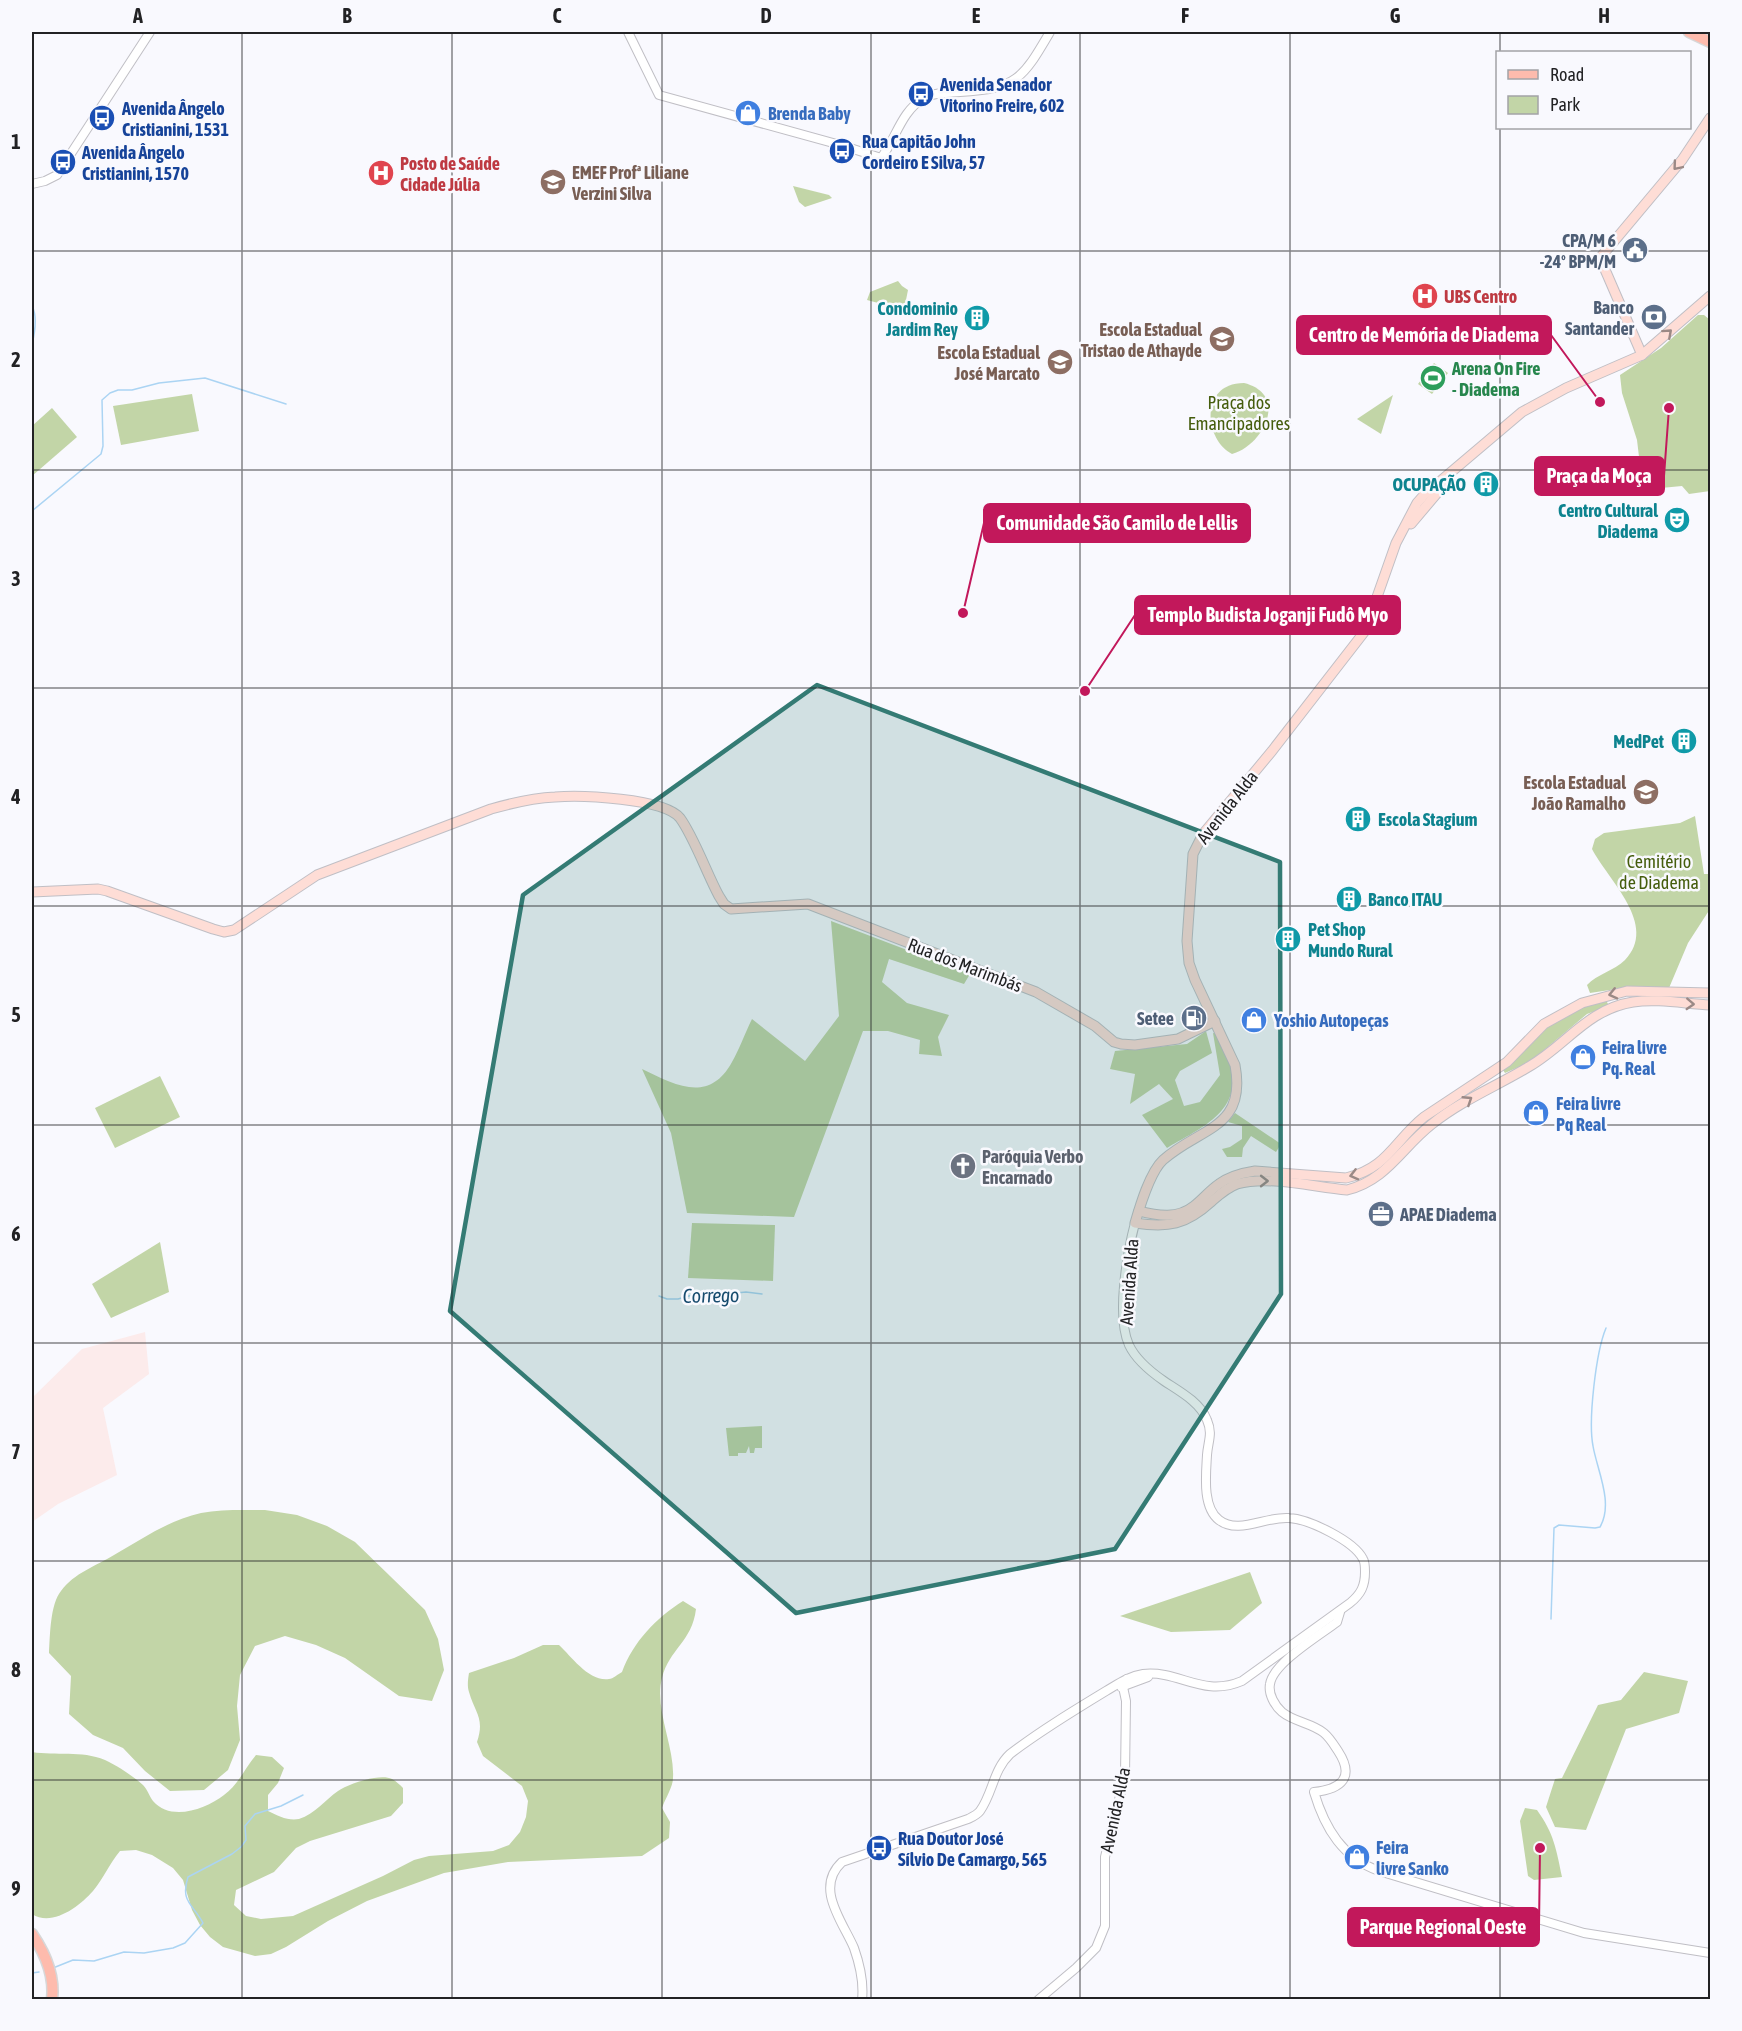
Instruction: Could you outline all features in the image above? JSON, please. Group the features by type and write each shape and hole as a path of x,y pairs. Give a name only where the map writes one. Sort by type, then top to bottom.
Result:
{"main road":[{"path":"1689,32 1707,40 1710,49"},
{"path":"1642,355 1600,258 1682,160 1710,118"},
{"name":"Avenida Alda","path":"1135,1223 1157,1167 1163,1160 1217,1124 1231,1111 1236,1101 1238,1079 1235,1065 1189,963 1187,941 1192,860 1203,834 1365,631 1396,543 1417,503 1424,495 1522,412 1578,382 1642,355 1710,296"},
{"name":"Avenida Alda","path":"1396,543 1457,468"},
{"path":"1418,514 1424,495"},
{"name":"Rua dos Marimbás","path":"32,892 99,889 224,932 245,924 293,889 329,870 480,813 529,800 578,796 648,804 675,813 689,834 719,897 731,909 808,904 1036,992 1095,1026 1114,1041 1126,1045 1178,1039 1215,1021"},
{"path":"1139,1211 1159,1215 1185,1212 1195,1206 1217,1185 1242,1173 1255,1171 1346,1178 1361,1174 1383,1160 1413,1125 1507,1062 1544,1024 1582,1003 1627,991 1710,993"},
{"path":"1135,1223 1177,1224 1199,1212 1228,1189 1249,1181 1272,1181 1347,1190 1357,1187 1380,1175 1431,1124 1481,1091 1531,1066 1554,1050 1593,1016 1633,1002 1710,1005"},
{"path":"1095,1026 1101,1017"},
{"path":"32,1934 49,1969 53,1988 52,2000"}],"street":[{"path":"32,184 57,175 150,32"},
{"path":"628,32 659,95 881,158 918,102 928,96 992,88 1015,80 1029,68 1050,32"},
{"name":"Avenida Alda","path":"862,2000 862,1980 857,1956 832,1903 831,1881 838,1865 859,1854 899,1843 979,1813 996,1773 1010,1754 1109,1690 1144,1674 1168,1676 1213,1687 1229,1686 1242,1681 1293,1642 1340,1612 1360,1595 1365,1581 1364,1560 1351,1544 1295,1518 1270,1519 1236,1527 1219,1520 1208,1507 1207,1454 1211,1442 1206,1416 1195,1403 1154,1374 1138,1359 1124,1332 1128,1254 1135,1223"},
{"path":"1340,1612 1337,1622 1286,1661 1272,1677 1269,1685 1276,1706 1284,1713 1324,1733 1345,1763 1346,1776 1341,1783 1332,1789 1314,1792 1323,1816 1348,1854 1369,1868 1584,1933 1710,1953"},
{"name":"Avenida Alda","path":"1038,2000 1076,1968 1096,1948 1102,1937 1106,1915 1104,1857 1125,1775 1127,1683"}],"highlighted area":[{"path":"817,685 1280,862 1281,1294 1115,1549 796,1613 450,1311 523,895"}],"shaded area":[{"path":"145,1332 149,1374 103,1408 117,1475 58,1504 32,1522 32,1398 82,1349"}],"green space":[{"path":"793,186 829,195 832,198 805,207 799,202"},
{"path":"898,281 908,290 904,310 867,300 870,292"},
{"path":"1698,315 1704,315 1710,320 1710,491 1689,494 1682,486 1661,488 1640,465 1637,440 1622,393 1620,375 1661,348"},
{"name":"Arena On Fire - Diadema","path":"1434,363 1448,373 1432,394 1418,384"},
{"name":"Praça dos Emancipadores","path":"1244,383 1258,389 1266,397 1267,419 1254,441 1244,449 1232,454 1216,437 1211,413 1213,402 1219,392 1229,385"},
{"path":"192,394 199,431 121,445 113,406"},
{"path":"1393,395 1381,434 1357,419"},
{"path":"52,408 77,437 32,476 32,426"},
{"name":"Cemitério de Diadema","path":"1695,816 1704,874 1710,874 1710,909 1688,943 1669,988 1636,986 1590,993 1587,985 1625,960 1634,946 1636,932 1634,918 1627,903 1592,849 1595,839 1604,833 1680,823"},
{"path":"831,921 970,974 964,984 889,959 882,982 907,1003 949,1015 938,1037 942,1056 919,1054 920,1040 888,1031 863,1031 794,1217 687,1213 671,1133 642,1069 679,1085 702,1087 713,1083 723,1075 732,1062 752,1019 805,1061 839,1016"},
{"path":"1605,998 1609,1006 1587,1014 1530,1062 1505,1073 1503,1070 1513,1057 1548,1026"},
{"path":"1206,1031 1212,1053 1180,1071 1175,1080 1184,1106 1200,1102 1220,1075 1213,1033 1217,1034 1232,1073 1229,1100 1213,1120 1167,1148 1142,1115 1173,1099 1159,1084 1130,1104 1135,1074 1110,1069 1115,1051 1187,1044"},
{"path":"160,1076 180,1117 115,1148 95,1108"},
{"path":"1235,1113 1281,1144 1276,1152 1251,1136 1243,1148 1242,1157 1227,1157 1222,1149 1242,1139 1242,1126 1228,1122"},
{"path":"692,1223 775,1225 773,1281 688,1278"},
{"path":"160,1242 169,1292 111,1318 92,1284"},
{"path":"762,1426 762,1448 755,1448 754,1453 750,1453 749,1446 746,1453 729,1456 726,1428"},
{"path":"265,1510 297,1515 327,1526 355,1542 425,1610 438,1639 444,1670 432,1701 399,1696 345,1658 316,1645 285,1636 255,1646 240,1675 237,1706 240,1740 228,1770 204,1790 170,1791 145,1771 123,1748 93,1735 69,1714 71,1676 49,1653 51,1621 57,1597 66,1585 79,1575 167,1525 201,1513"},
{"path":"1250,1572 1262,1603 1230,1630 1171,1632 1120,1616"},
{"path":"683,1601 696,1609 694,1620 665,1668 660,1690 662,1715 673,1766 672,1785 662,1808 670,1822 669,1838 642,1856 508,1862 444,1873 367,1901 328,1921 286,1947 271,1954 255,1956 223,1947 210,1937 192,1910 183,1880 173,1868 152,1855 136,1850 120,1851 93,1891 73,1909 48,1918 32,1914 32,1752 78,1754 105,1760 145,1787 153,1801 160,1807 179,1812 198,1809 224,1795 256,1755 272,1757 284,1768 278,1783 268,1795 268,1811 287,1819 305,1817 349,1785 372,1778 392,1779 403,1788 403,1803 391,1816 310,1841 296,1848 274,1872 236,1890 234,1905 246,1916 261,1919 293,1916 414,1860 429,1856 493,1851 509,1845 520,1832 526,1817 528,1801 522,1786 483,1756 477,1742 480,1721 468,1690 469,1673 514,1658 543,1645 559,1645 588,1673 602,1679 611,1679 622,1672 632,1651 655,1623"},
{"path":"1644,1672 1688,1681 1679,1713 1626,1729 1586,1830 1555,1827 1546,1807 1555,1779 1562,1778 1598,1705 1621,1700"},
{"path":"1525,1808 1537,1810 1551,1834 1562,1877 1534,1880 1528,1876 1520,1821"}],"waterway":[{"path":"32,306 35,320 32,344"},
{"path":"32,511 101,454 103,446 102,400 110,393 159,383 205,378 286,404"},
{"name":"Corrego","path":"659,1296 678,1299 696,1294 708,1296 746,1292 762,1294"},
{"path":"1551,1619 1554,1528 1559,1525 1595,1528 1600,1527 1604,1518 1605,1497 1593,1446 1592,1404 1596,1369 1606,1328"},
{"path":"53,1968 73,1960 94,1961 124,1952 144,1953 173,1948 185,1943 203,1923 187,1898 188,1877 241,1847 246,1840 245,1826 255,1814 281,1806 303,1795"},
{"path":"32,1973 39,1972"}],"place":[{"name":"Avenida Senador Vitorino Freire, 602","path":"921,94"},
{"name":"Brenda Baby","path":"748,113"},
{"name":"Avenida Ângelo Cristianini, 1531","path":"102,118"},
{"name":"Rua Capitão John Cordeiro E Silva, 57","path":"842,151"},
{"name":"Avenida Ângelo Cristianini, 1570","path":"63,162"},
{"name":"Posto de Saúde Cidade Júlia","path":"381,173"},
{"name":"EMEF Profª Liliane Verzini Silva","path":"553,182"},
{"name":"CPA/M 6 -24º BPM/M","path":"1635,250"},
{"name":"UBS Centro","path":"1425,296"},
{"name":"Banco Santander","path":"1654,317"},
{"name":"Condominio Jardim Rey","path":"977,318"},
{"name":"Escola Estadual Tristao de Athayde","path":"1222,339"},
{"name":"Escola Estadual José Marcato","path":"1060,362"},
{"name":"Arena On Fire - Diadema","path":"1433,378"},
{"name":"Centro de Memória de Diadema","path":"1600,402"},
{"name":"Praça da Moça","path":"1669,408"},
{"name":"OCUPAÇÃO","path":"1486,484"},
{"name":"Centro Cultural Diadema","path":"1677,520"},
{"name":"Comunidade São Camilo de Lellis","path":"963,613"},
{"name":"Templo Budista Joganji Fudô Myo","path":"1085,691"},
{"name":"MedPet","path":"1684,741"},
{"name":"Escola Estadual João Ramalho","path":"1646,792"},
{"name":"Escola Stagium","path":"1358,819"},
{"name":"Banco ITAU","path":"1349,899"},
{"name":"Pet Shop Mundo Rural","path":"1288,939"},
{"name":"Setee","path":"1194,1018"},
{"name":"Yoshio Autopeças","path":"1254,1020"},
{"name":"Feira livre Pq. Real","path":"1583,1057"},
{"name":"Feira livre Pq Real","path":"1536,1113"},
{"name":"Paróquia Verbo Encarnado","path":"963,1166"},
{"name":"APAE Diadema","path":"1381,1214"},
{"name":"Rua Doutor José Sílvio De Camargo, 565","path":"879,1848"},
{"name":"Parque Regional Oeste","path":"1540,1848"},
{"name":"Feira livre Sanko","path":"1357,1857"}]}
